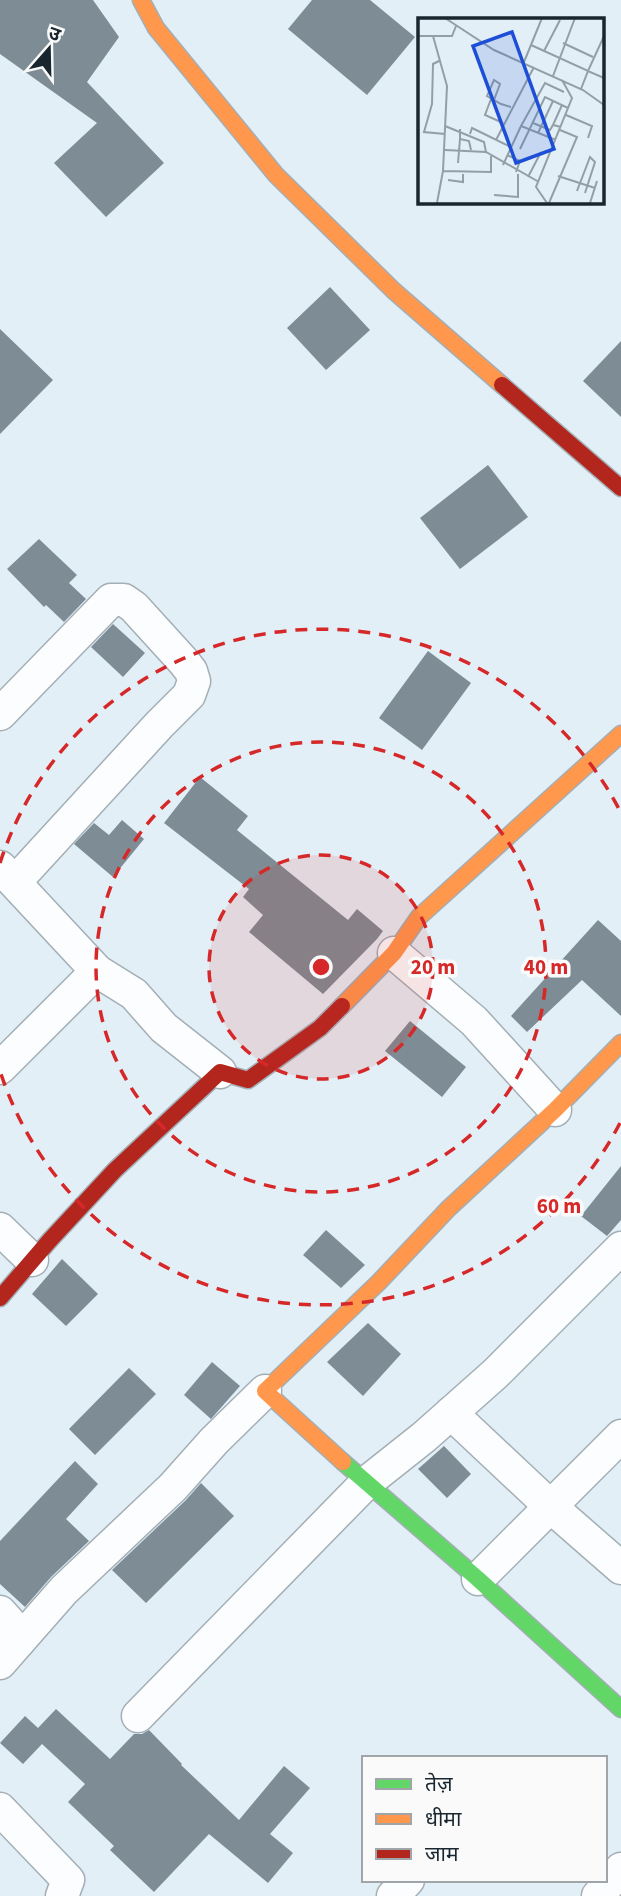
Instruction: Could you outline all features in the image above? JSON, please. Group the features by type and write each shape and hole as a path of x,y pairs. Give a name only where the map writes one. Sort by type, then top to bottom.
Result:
{"street":[{"path":"141,0 156,28 275,175 394,291 621,488"},
{"path":"0,714 111,600 124,600 134,607 184,662 194,681 189,695 8,874 97,971 134,994 164,1028 220,1072 248,1080 320,1028 394,953 419,917 621,734"},
{"path":"394,953 474,1021 555,1110"},
{"path":"0,1068 97,971"},
{"path":"10,1652 64,1590 173,1487 214,1441 379,1282 448,1209 555,1110 621,1043"},
{"path":"0,1298 115,1170 220,1072"},
{"path":"0,1229 32,1260"},
{"path":"138,1716 366,1482 424,1437 495,1374 621,1248"},
{"path":"265,1391 621,1709"},
{"path":"451,1413 621,1568"},
{"path":"478,1579 621,1436"},
{"path":"0,1612 9,1622 10,1652"},
{"path":"0,1809 68,1880 62,1896"},
{"path":"598,1896 621,1869"},
{"path":"393,1896 406,1882"}],"building":[{"path":"0,0 93,0 119,37 87,82 164,163 106,217 54,163 97,123 0,54"},
{"path":"312,0 370,0 415,37 367,95 288,29"},
{"path":"330,287 370,330 326,370 287,328"},
{"path":"0,329 53,380 0,434"},
{"path":"621,341 621,417 583,381"},
{"path":"488,465 528,517 460,569 420,518"},
{"path":"39,539 77,575 69,583 86,599 64,622 46,605 44,607 7,569"},
{"path":"113,624 145,653 123,677 91,647"},
{"path":"428,651 471,683 422,750 379,718"},
{"path":"200,777 248,816 237,830 348,920 357,909 383,931 323,994 249,932 263,915 243,897 249,889 164,823"},
{"path":"122,820 144,839 113,877 74,844 94,823 109,835"},
{"path":"598,920 621,941 621,1016 582,980 527,1032 511,1016"},
{"path":"410,1021 466,1067 442,1097 385,1051"},
{"path":"621,1166 621,1220 607,1236 581,1216"},
{"path":"326,1230 365,1265 341,1288 303,1255"},
{"path":"62,1259 98,1294 66,1326 32,1294"},
{"path":"368,1323 401,1354 363,1396 327,1362"},
{"path":"212,1362 240,1386 211,1419 184,1395"},
{"path":"129,1368 156,1394 95,1455 69,1429"},
{"path":"444,1446 471,1474 447,1498 418,1469"},
{"path":"75,1461 98,1484 66,1519 89,1541 51,1577 25,1607 0,1584 0,1541"},
{"path":"201,1483 234,1516 146,1603 112,1570"},
{"path":"56,1709 110,1759 134,1734 149,1730 181,1765 239,1820 284,1766 310,1788 270,1834 293,1853 268,1883 209,1834 154,1892 110,1850 114,1846 68,1802 85,1784 42,1744 23,1764 0,1743 25,1716 38,1728"}],"traffic: fast":[{"path":"343,1462 478,1579 621,1709"}],"traffic: slow":[{"path":"141,0 156,28 276,175 394,291 502,385"},
{"path":"342,1006 394,953 419,917 621,734"},
{"path":"343,1462 265,1391 379,1282 448,1209 555,1110 621,1043"}],"traffic: jam":[{"path":"502,385 621,488"},
{"path":"0,1298 115,1170 220,1072 248,1080 320,1028 342,1006"}]}
